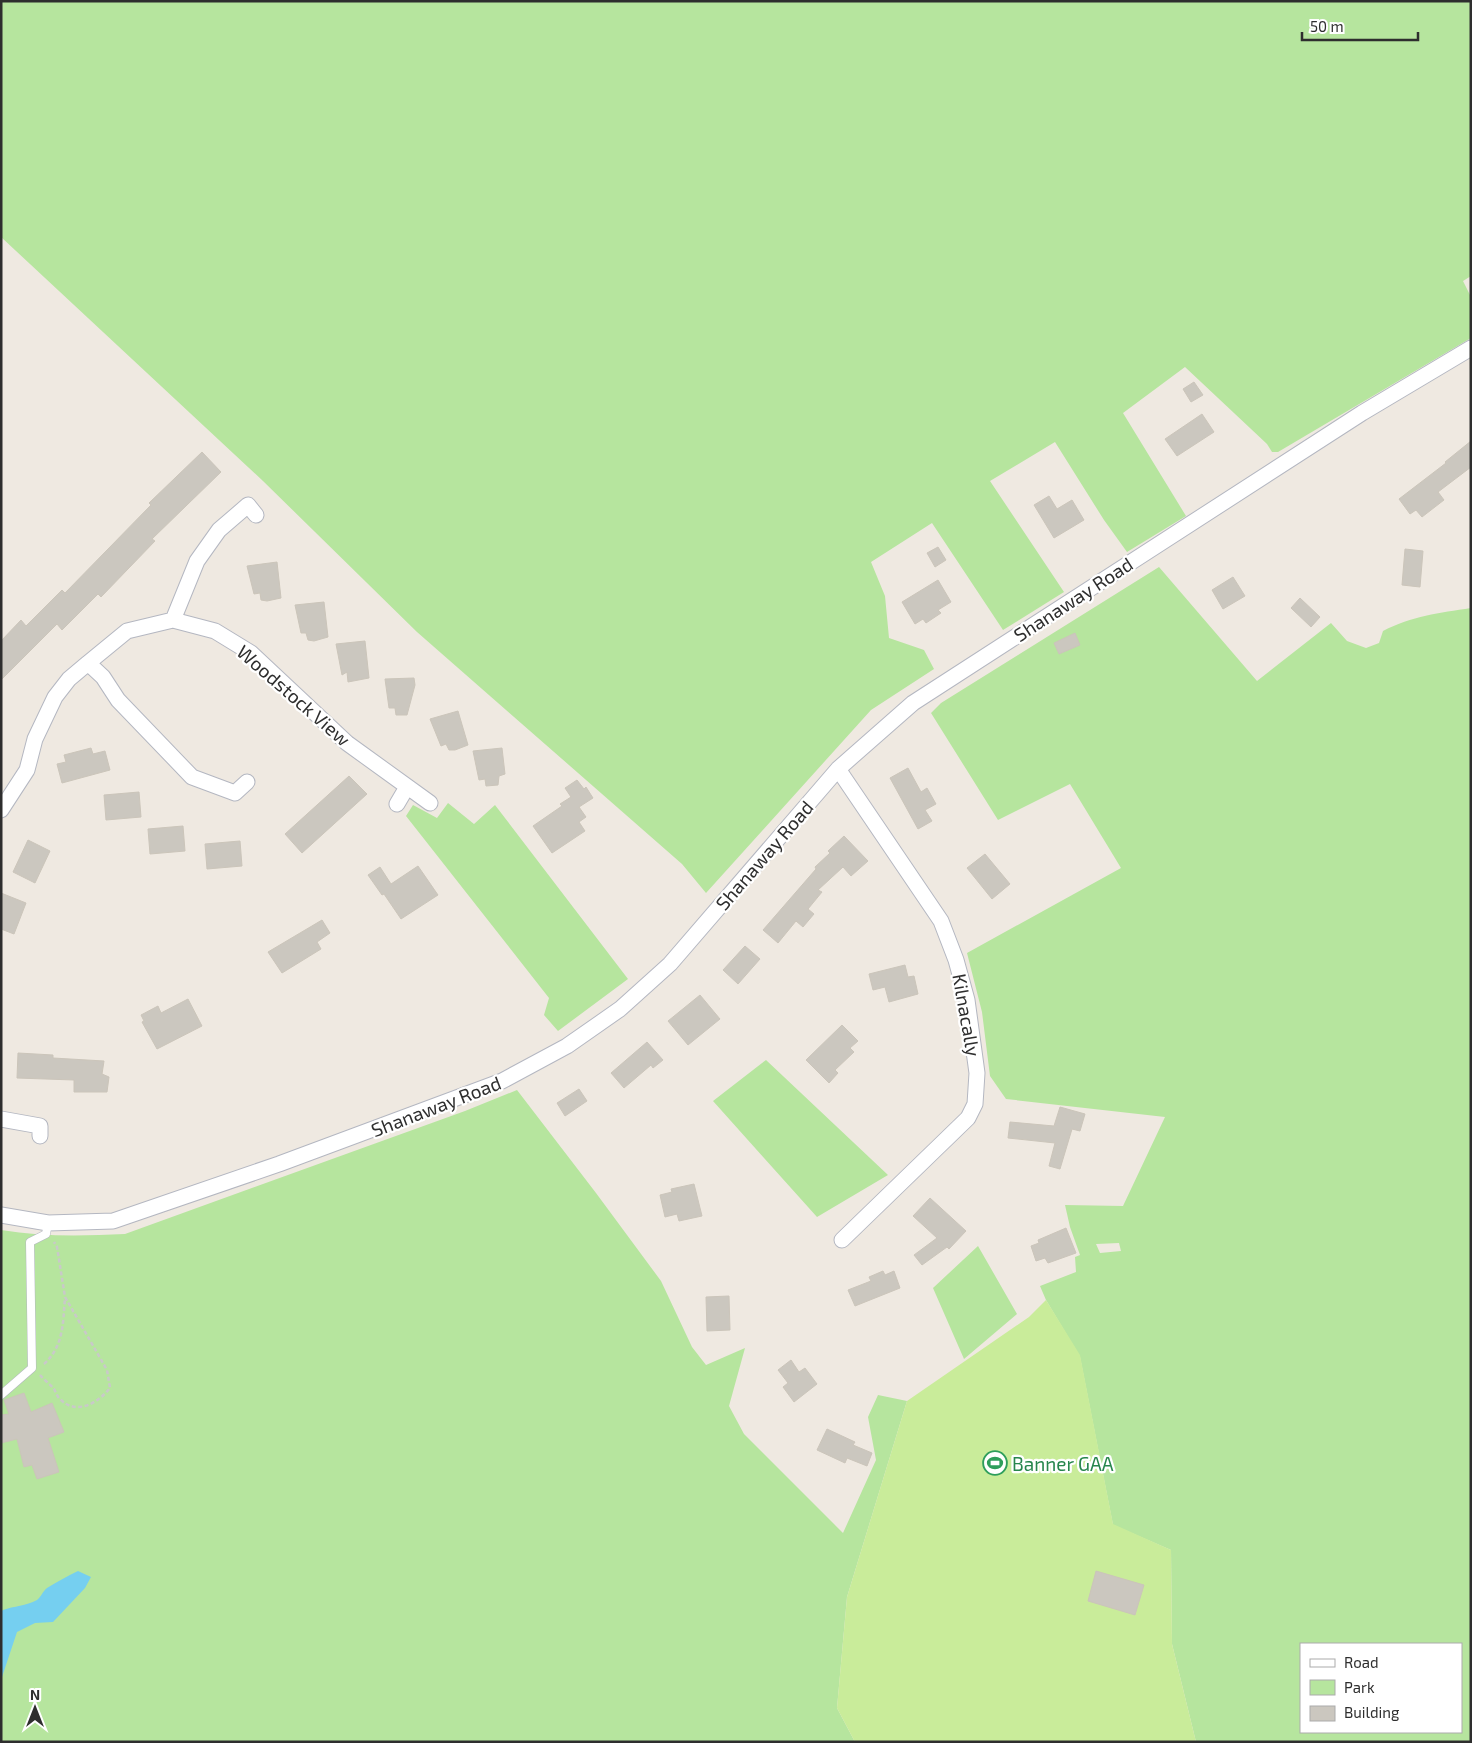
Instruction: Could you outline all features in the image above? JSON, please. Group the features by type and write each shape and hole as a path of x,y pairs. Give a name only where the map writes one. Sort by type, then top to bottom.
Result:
{"street":[{"name":"Shanaway Road","path":"1,1215 47,1228 113,1222 279,1164 502,1081 567,1046 620,1008 670,964 838,769 913,703 1362,413 1471,348"},
{"path":"172,620 198,561 219,530 248,505 256,515"},
{"name":"Woodstock View","path":"1,810 27,770 35,739 55,697 70,679 128,631 172,620 215,631 251,652 347,743 430,803"},
{"path":"88,663 102,677 118,700 192,777 235,794 246,782"},
{"name":"Kilnacally","path":"838,769 941,921 956,960 966,1000 977,1073 974,1104 968,1118 842,1240"},
{"path":"396,804 407,787"},
{"path":"1,1119 40,1126 40,1136"}],"lane":[{"path":"1,1395 32,1368 30,1242 47,1228"}],"path":[{"path":"47,1228 57,1247 65,1297 64,1322 60,1342 52,1356 44,1364 32,1368 54,1389 60,1400 75,1408 89,1405 102,1398 110,1388 107,1370 65,1297"}],"green space":[{"path":"1,1 1471,1 1471,276 1463,281 1471,297 1471,338 1278,452 1272,452 1267,444 1185,367 1123,413 1186,516 1127,552 1104,520 1055,442 990,481 1064,592 1003,630 932,523 871,562 885,596 889,638 924,650 934,669 871,710 706,893 682,864 417,632 263,481 1,237"},
{"path":"1159,567 1257,681 1331,623 1347,641 1366,648 1379,643 1383,631 1404,622 1471,608 1471,1742 1196,1742 1172,1644 1171,1550 1113,1525 1080,1357 1046,1300 1040,1286 1076,1272 1075,1257 1080,1255 1070,1227 1065,1205 1123,1206 1165,1117 1006,1099 990,1076 982,1012 967,953 1121,868 1070,784 998,820 931,713 941,703","holes":["1119,1243 1121,1251 1100,1253 1096,1244"]},
{"path":"448,803 474,824 495,805 628,979 558,1031 544,1015 549,998 406,816 413,805 437,818"},
{"path":"766,1060 888,1175 817,1217 713,1101"},
{"path":"517,1090 661,1281 692,1347 706,1365 745,1348 729,1406 744,1434 843,1533 876,1460 868,1417 878,1395 907,1401 847,1597 837,1708 855,1742 1,1742 1,1230 63,1235 125,1234 465,1111"},
{"path":"978,1246 1017,1314 964,1359 933,1288"},
{"name":"Banner GAA","path":"1046,1300 1080,1355 1113,1524 1171,1550 1172,1644 1196,1742 855,1742 837,1708 847,1597 907,1401 1029,1317"}],"water":[{"path":"78,1571 91,1577 85,1588 53,1622 35,1623 17,1632 1,1680 1,1612 37,1600 47,1588"}],"building":[{"path":"1194,382 1203,395 1191,402 1183,389"},
{"path":"1202,414 1214,432 1177,456 1165,439"},
{"path":"1471,441 1471,467 1438,492 1444,500 1422,517 1416,510 1410,514 1399,499"},
{"path":"202,452 221,472 152,539 155,541 101,597 98,594 62,630 57,624 1,680 1,641 21,620 26,626 62,590 65,593 151,505 149,503"},
{"path":"1049,496 1057,509 1072,500 1084,520 1054,538 1034,505"},
{"path":"938,547 946,560 935,567 927,553"},
{"path":"1405,549 1423,551 1420,587 1402,585"},
{"path":"277,562 281,598 267,601 261,600 260,593 254,594 247,566"},
{"path":"1233,577 1245,596 1223,609 1212,590"},
{"path":"938,580 951,602 938,610 941,613 926,623 923,619 915,624 902,602"},
{"path":"1300,598 1320,617 1311,627 1291,608"},
{"path":"324,602 328,637 314,641 308,640 306,633 301,633 295,605"},
{"path":"1075,633 1080,645 1059,654 1054,643"},
{"path":"365,641 369,678 348,682 347,672 342,675 336,644"},
{"path":"414,678 415,685 407,715 396,715 395,708 389,708 385,679"},
{"path":"458,711 468,745 455,750 449,750 446,744 441,746 430,719"},
{"path":"91,748 93,754 105,751 110,770 62,783 57,764 66,762 64,755"},
{"path":"502,748 505,774 499,776 498,785 486,786 485,779 479,780 473,751"},
{"path":"908,768 921,792 927,788 936,804 925,810 932,821 918,829 890,778"},
{"path":"349,776 367,794 302,853 285,834"},
{"path":"577,780 584,789 586,787 593,798 579,807 586,817 579,822 585,831 552,853 533,826 562,806 560,804 571,797 565,788"},
{"path":"139,792 141,817 106,820 104,795"},
{"path":"183,826 185,851 150,854 148,829"},
{"path":"844,836 868,861 851,876 843,867 818,890 822,892 808,909 814,914 803,927 796,921 778,943 763,930 816,869 815,867 830,853 828,851"},
{"path":"28,840 50,851 35,883 13,872"},
{"path":"240,841 242,866 207,869 205,844"},
{"path":"985,854 1010,884 992,899 967,868"},
{"path":"418,866 438,895 401,919 368,875 380,867 391,884"},
{"path":"1,893 26,903 14,934 1,929"},
{"path":"322,920 330,933 317,942 321,949 282,973 268,952"},
{"path":"745,946 760,959 738,984 723,970"},
{"path":"905,965 908,977 914,976 918,994 889,1002 885,987 873,990 869,974"},
{"path":"700,995 720,1019 688,1045 668,1021"},
{"path":"188,999 202,1026 157,1049 142,1022 144,1021 141,1015 158,1006 161,1013"},
{"path":"842,1025 858,1041 850,1048 854,1052 835,1070 838,1073 829,1083 806,1060"},
{"path":"647,1042 663,1060 653,1068 651,1065 624,1088 611,1073"},
{"path":"18,1053 53,1055 53,1058 104,1061 102,1074 109,1077 107,1092 74,1092 74,1080 17,1078"},
{"path":"579,1089 587,1101 565,1116 557,1103"},
{"path":"1060,1107 1085,1114 1080,1131 1072,1129 1060,1169 1049,1166 1055,1143 1008,1138 1010,1122 1054,1126"},
{"path":"694,1184 702,1216 679,1221 677,1214 665,1217 660,1195 672,1192 671,1189"},
{"path":"930,1198 966,1231 949,1249 947,1247 922,1265 914,1255 937,1238 913,1216"},
{"path":"1066,1228 1076,1253 1048,1263 1045,1258 1036,1261 1031,1246 1039,1243 1038,1240"},
{"path":"883,1271 885,1275 894,1271 900,1288 855,1306 848,1290 871,1281 869,1277"},
{"path":"729,1296 730,1330 707,1331 706,1297"},
{"path":"791,1360 799,1372 805,1368 817,1384 794,1402 783,1387 788,1383 778,1370"},
{"path":"24,1393 31,1412 52,1403 64,1432 48,1438 59,1472 37,1479 32,1465 24,1467 17,1439 1,1443 1,1415 9,1414 4,1400"},
{"path":"827,1429 855,1442 853,1445 872,1453 867,1466 847,1458 845,1463 817,1450"},
{"path":"1096,1571 1144,1585 1135,1615 1088,1601"}],"place":[{"name":"Banner GAA","path":"995,1463"}]}
